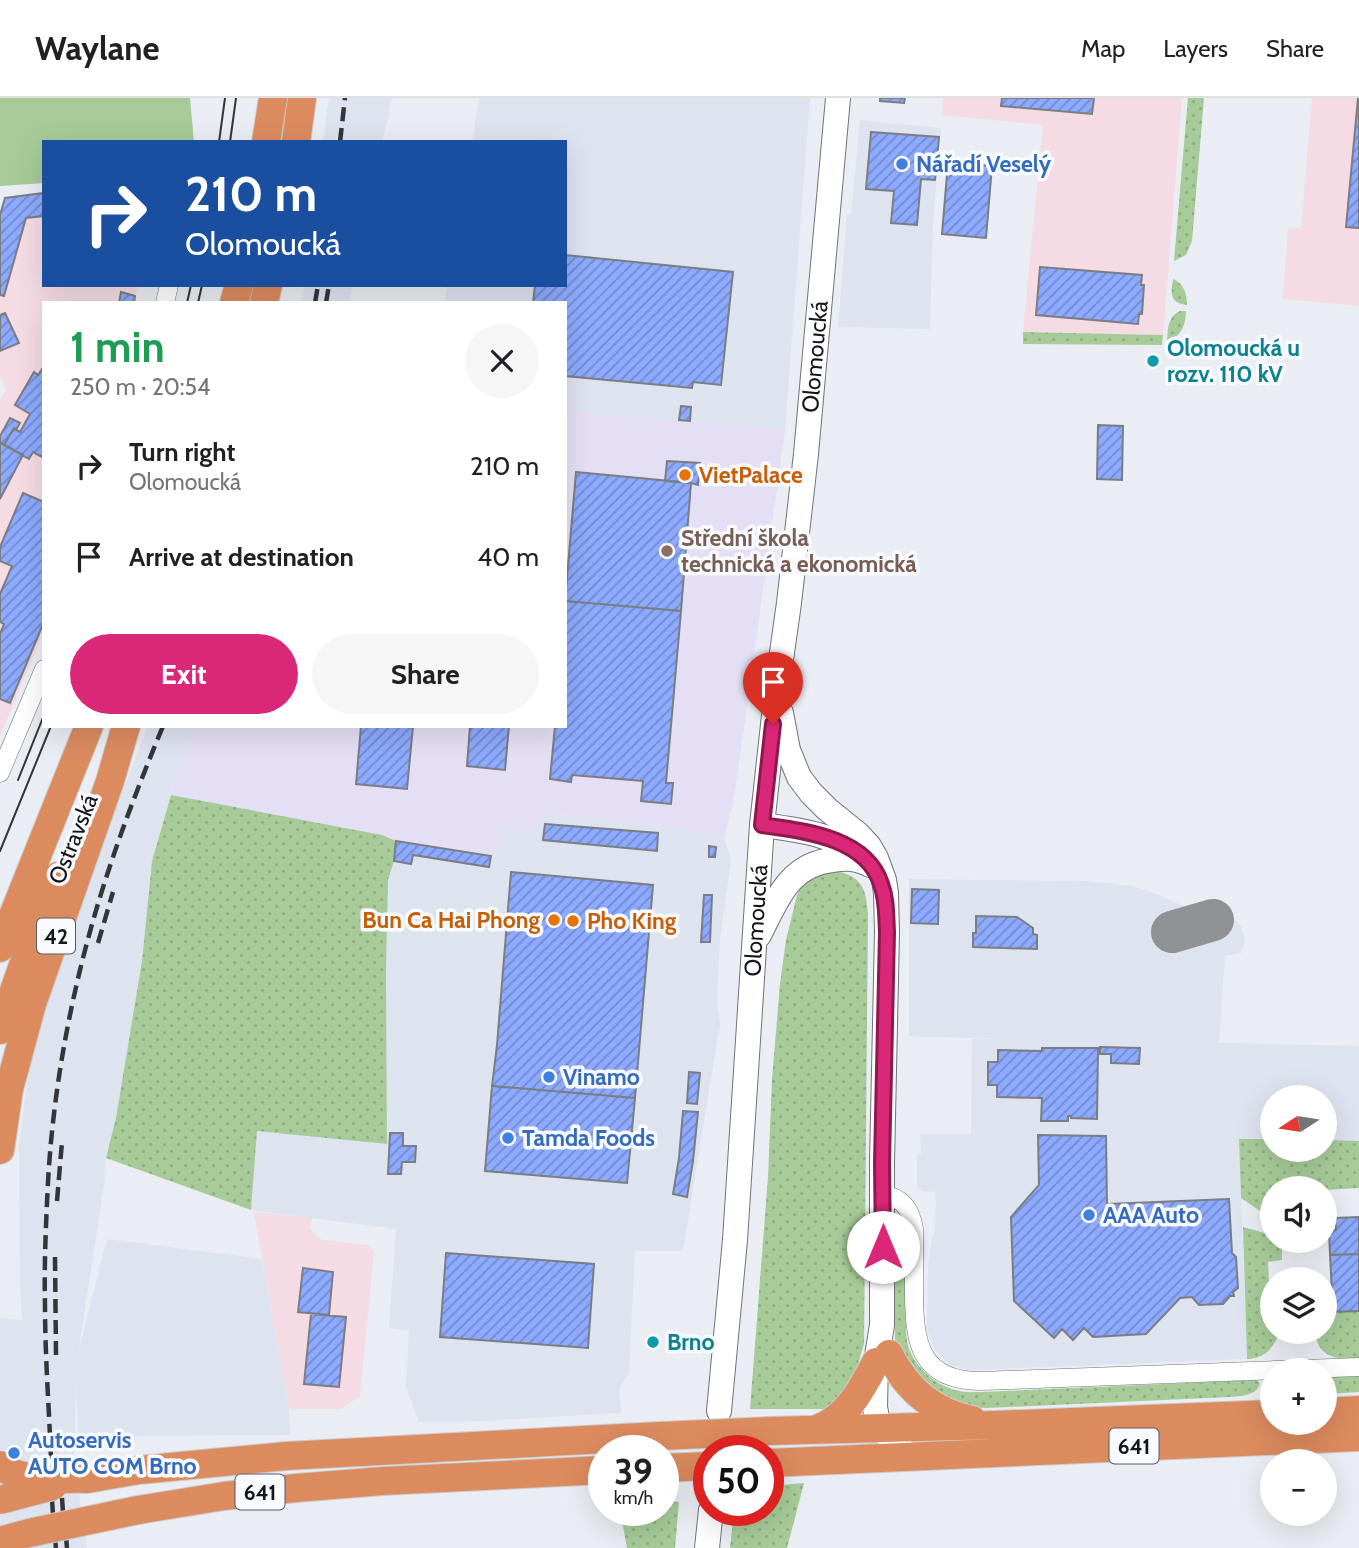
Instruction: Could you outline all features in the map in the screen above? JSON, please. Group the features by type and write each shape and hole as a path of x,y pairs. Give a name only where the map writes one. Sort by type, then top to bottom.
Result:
{"highway":[{"path":"266,140 273,98"},
{"path":"296,140 302,98"},
{"name":"Ostravská","path":"0,1030 43,914 118,728"},
{"name":"42","path":"0,1150 9,1088 33,1004 110,781 125,728"},
{"name":"Ostravská","path":"0,948 83,739"},
{"name":"42","path":"0,910 53,794 83,739"},
{"path":"817,1429 832,1422 854,1401 883,1358 906,1383 934,1406 966,1419 995,1425"},
{"path":"1337,1411 1359,1410"},
{"name":"641","path":"0,1500 87,1479 139,1470 286,1456 768,1431 1260,1414"},
{"name":"641","path":"784,1462 1359,1437"},
{"path":"0,1465 17,1475 29,1477 87,1479"},
{"name":"641","path":"0,1541 138,1510 224,1496 383,1481 588,1471"}],"main road":[{"name":"Olomoucká","path":"719,1411 735,1240 762,825 806,454 838,98"},
{"path":"777,688 789,750 799,777 819,801 869,846 884,880 886,908 882,1325 883,1358 892,1409 876,1445 862,1459"},
{"path":"762,825 800,830 837,842 860,855 871,866 881,884 886,908"},
{"path":"754,945 781,894 804,867 846,858 857,859 871,866"},
{"path":"883,1428 909,1456"},
{"path":"707,1548 709,1526"}],"street":[{"path":"0,773 42,674"},
{"path":"883,1195 897,1198 904,1204 912,1219 914,1318 920,1348 935,1368 958,1380 1359,1367"}],"shaded area":[{"path":"329,98 391,98 382,140 323,140"},
{"path":"479,98 810,98 785,430 567,411 567,301 444,301 447,287 567,287 567,140 472,140"},
{"path":"943,98 1182,98 1163,335 1023,332 1043,125 942,115"},
{"path":"1312,98 1359,98 1359,306 1283,299 1288,228 1301,228"},
{"path":"860,120 941,128 933,221 930,329 838,327 847,214 851,214"},
{"path":"42,193 42,287 138,287 134,301 42,301 42,637 0,736 0,400 6,390 0,376 0,215 5,198"},
{"path":"304,287 352,287 349,301 301,301"},
{"name":"Střední škola technická a ekonomická","path":"567,411 785,430 736,785 724,838 673,827 543,813 536,831 500,828 498,857 396,841 382,835 171,795 177,773 197,728 567,728"},
{"path":"147,728 197,728 177,773 152,861 142,961 116,1118 106,1158 78,1354 107,1239 262,1259 289,1409 290,1435 135,1436 79,1446 76,1383 74,1460 87,1548 0,1548 0,1318 22,1320 19,1145 31,1055 71,923"},
{"name":"Vinamo","path":"542,813 673,827 724,838 731,860 720,940 717,1001 720,1024 683,1251 635,1251 629,1372 619,1389 621,1413 419,1422 406,1387 409,1330 389,1328 396,1229 251,1210 257,1130 387,1144 388,880 396,841 497,857 500,828"},
{"path":"909,879 1087,881 1130,886 1191,909 1235,920 1242,928 1245,942 1241,953 1225,956 1219,1043 1359,1046 1359,1141 1337,1140 1337,1085 1260,1085 1260,1139 1239,1139 1247,1359 970,1370 950,1365 935,1350 927,1330 928,1266 935,1229 936,1202 935,1192 922,1191 917,1186 917,1155 921,1154 920,1134 971,1134 972,1039 1003,1039 909,1036"},
{"path":"254,1212 312,1218 310,1229 322,1240 367,1245 374,1251 360,1396 341,1409 289,1409"}],"green space":[{"path":"0,98 190,98 194,140 42,140 42,183 0,186"},
{"path":"1188,98 1204,98 1192,241 1186,255 1174,261"},
{"path":"1173,279 1184,289 1187,305 1174,300"},
{"path":"1180,311 1186,311 1184,326 1167,342 1170,320"},
{"path":"1023,332 1163,335 1162,345 1023,344"},
{"path":"171,795 382,835 396,841 388,880 387,1144 257,1131 251,1210 106,1158 116,1118 142,961 152,861"},
{"path":"829,869 848,875 859,883 865,895 868,915 864,1344 846,1392 827,1409 750,1409 768,1177 772,1079 786,940 797,895 803,884 817,877 815,870"},
{"path":"1239,1139 1260,1139 1260,1162 1337,1162 1337,1140 1359,1141 1359,1188 1337,1189 1337,1176 1260,1176 1260,1211 1241,1198"},
{"path":"1243,1227 1260,1232 1260,1253 1282,1253 1282,1260 1268,1262 1268,1267 1260,1267 1260,1344 1274,1344 1259,1357 1247,1359"},
{"path":"901,1228 906,1232 906,1325 909,1349 924,1372 947,1387 962,1392 982,1392 1256,1380 1260,1383 1256,1391 1229,1397 986,1408 964,1407 930,1396 896,1349 895,1231"},
{"path":"1359,1311 1359,1358 1336,1358 1318,1344 1337,1344 1337,1312"},
{"path":"1359,1376 1359,1392 1337,1393 1337,1377"},
{"path":"804,1483 787,1548 730,1548 732,1526 784,1526 784,1485"},
{"path":"623,1526 677,1526 675,1548 627,1548"}],"building":[{"path":"880,98 905,98 904,103 880,101"},
{"path":"1002,98 1094,98 1092,114 1001,106"},
{"path":"1359,98 1359,228 1346,227"},
{"path":"871,132 939,137 935,180 921,179 917,225 891,223 894,191 866,189"},
{"path":"948,162 992,166 986,238 942,234"},
{"path":"42,193 42,216 26,218 4,296 0,295 0,215 5,198"},
{"path":"567,255 733,272 721,385 693,382 692,388 567,376 567,301 533,301 535,287 567,287"},
{"path":"1040,267 1142,275 1142,314 1139,314 1138,324 1036,315"},
{"path":"121,292 135,296 134,301 119,301"},
{"path":"5,313 19,343 0,351 0,315"},
{"name":"Olomoucká u rozv. 110 kV","path":"1158,358 1159,364 1148,365 1148,359"},
{"path":"42,369 42,457 33,452 29,459 4,445 14,428 20,432 30,414 15,405 34,372 38,375"},
{"path":"681,406 691,407 690,421 679,420"},
{"path":"10,418 20,423 4,445 0,442 0,436"},
{"path":"1098,425 1123,426 1122,480 1097,479"},
{"path":"0,442 23,455 0,499"},
{"path":"667,461 700,463 698,485 665,481"},
{"path":"576,472 691,483 681,611 567,601"},
{"path":"23,493 42,501 42,627 10,703 0,699 0,634 4,624 0,622 0,594 12,566 0,561 0,547"},
{"path":"567,601 681,611 666,783 673,783 671,804 641,801 643,781 572,775 571,782 550,779 555,728 567,728"},
{"path":"361,728 413,728 407,789 356,784"},
{"path":"470,728 509,728 505,770 467,766"},
{"path":"545,824 658,833 657,851 543,840"},
{"path":"396,841 491,856 489,867 413,855 411,864 394,861"},
{"path":"709,846 716,847 715,857 709,857"},
{"path":"511,872 653,885 635,1098 492,1086"},
{"path":"912,889 939,890 938,924 911,923"},
{"path":"704,895 712,895 710,942 701,942"},
{"path":"976,916 1017,917 1033,928 1033,934 1037,935 1037,949 973,947"},
{"path":"1100,1047 1140,1048 1139,1064 1111,1063 1111,1054 1100,1054"},
{"path":"1042,1048 1098,1048 1097,1119 1068,1116 1068,1121 1041,1121 1042,1098 997,1097 997,1085 988,1085 988,1062 998,1062 998,1050 1042,1051"},
{"path":"689,1072 700,1073 697,1104 687,1103"},
{"path":"492,1086 635,1098 627,1183 485,1171"},
{"path":"683,1111 698,1112 687,1197 673,1194"},
{"path":"390,1133 403,1133 403,1146 416,1146 415,1162 402,1162 401,1174 388,1174"},
{"path":"1038,1135 1106,1136 1107,1204 1229,1199 1232,1253 1236,1257 1238,1288 1233,1292 1234,1296 1230,1296 1223,1304 1199,1305 1192,1297 1180,1298 1146,1334 1093,1337 1084,1328 1073,1340 1062,1329 1054,1338 1014,1301 1011,1217 1039,1185"},
{"path":"1359,1217 1359,1254 1330,1255 1337,1253 1337,1218"},
{"path":"446,1253 594,1264 588,1348 440,1337"},
{"path":"1359,1254 1359,1311 1337,1312 1337,1267 1331,1267 1330,1255"},
{"path":"303,1268 333,1272 329,1315 298,1312"},
{"path":"311,1314 346,1317 339,1387 304,1384"}],"taxiway":[{"path":"1172,932 1213,920"}],"tram line":[{"path":"219,140 225,98"},
{"path":"230,140 236,98"},
{"path":"187,301 191,287"},
{"path":"198,301 202,287"},
{"path":"18,780 42,720"},
{"path":"0,851 50,728"}],"railway":[{"path":"340,140 345,98"},
{"path":"315,301 318,287"},
{"path":"326,301 329,287"},
{"path":"51,1459 45,1244 51,1141 62,1060 78,979 99,899 162,728"},
{"path":"98,943 113,892"},
{"path":"57,1201 62,1142"},
{"path":"55,1257 56,1355"},
{"path":"62,1498 63,1512"},
{"path":"52,1500 53,1514"},
{"path":"66,1537 67,1548"},
{"path":"55,1539 56,1548"}],"place":[{"name":"Nářadí Veselý","path":"902,164"},
{"name":"Olomoucká u rozv. 110 kV","path":"1153,361"},
{"name":"VietPalace","path":"685,475"},
{"name":"Střední škola technická a ekonomická","path":"667,551"},
{"name":"Bun Ca Hai Phong","path":"554,920"},
{"name":"Pho King","path":"573,921"},
{"name":"Vinamo","path":"549,1077"},
{"name":"Tamda Foods","path":"508,1138"},
{"name":"AAA Auto","path":"1089,1215"},
{"name":"Brno","path":"653,1342"},
{"name":"Autoservis AUTO COM Brno","path":"14,1453"}],"route":[{"path":"773,724 762,825 800,830 848,847 871,866 884,894 887,932 883,1247"}]}
